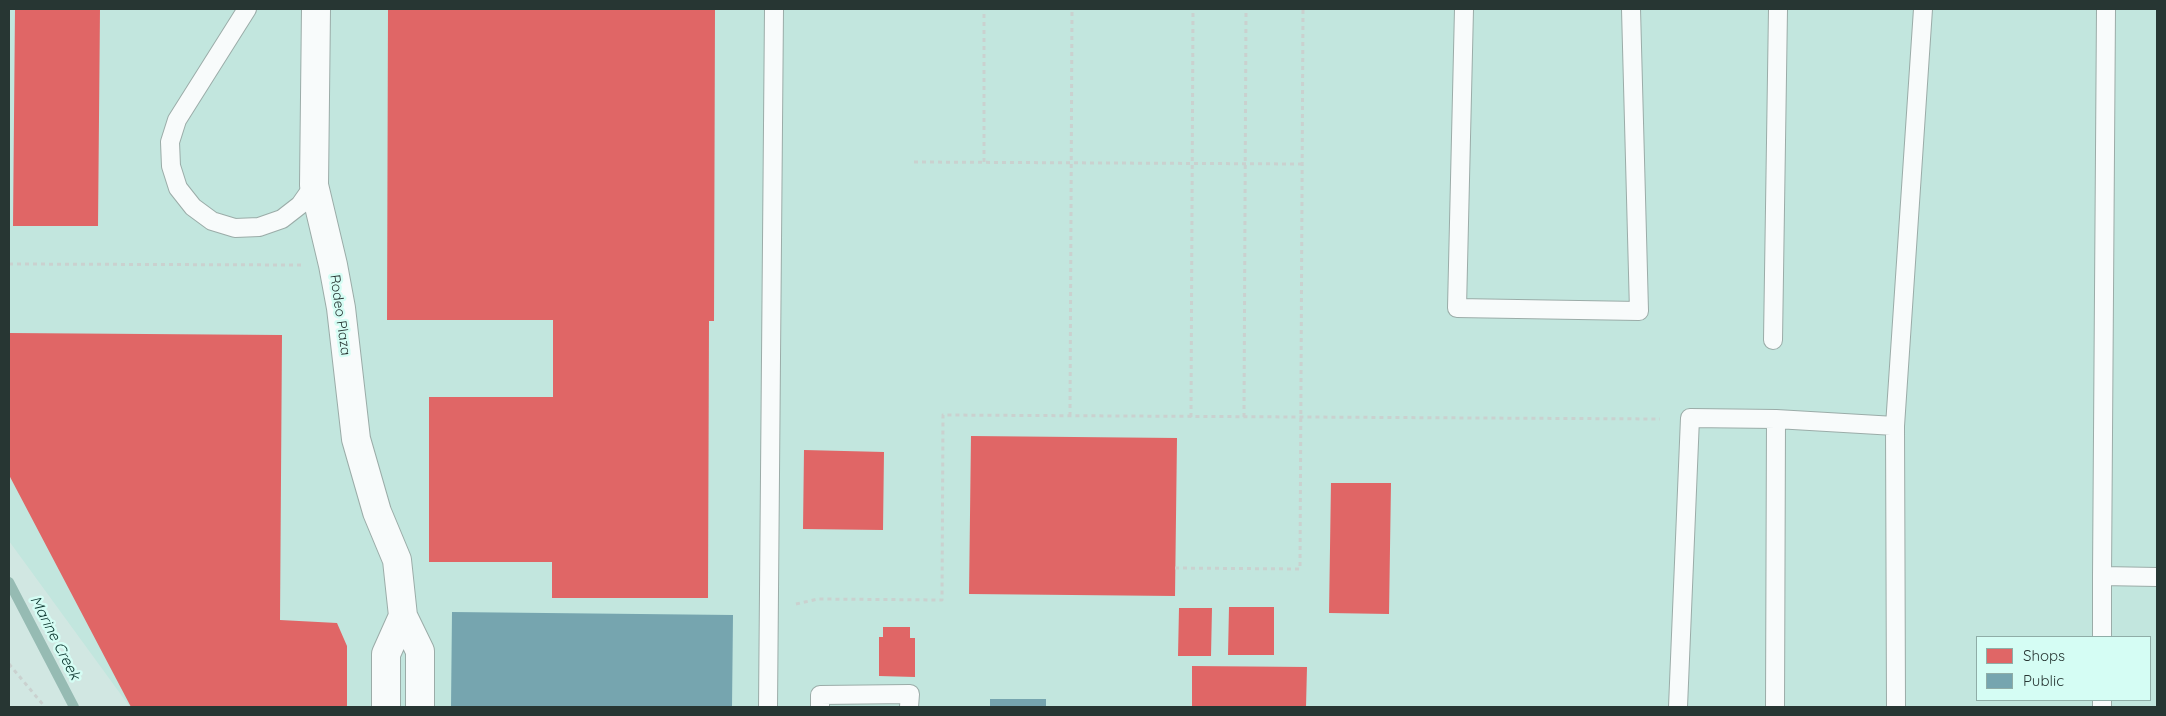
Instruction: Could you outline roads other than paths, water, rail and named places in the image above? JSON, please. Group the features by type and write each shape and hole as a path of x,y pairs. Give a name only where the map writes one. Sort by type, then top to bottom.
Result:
{"street":[{"name":"Rodeo Plaza","path":"316,9 314,185 341,308 356,439 378,512 397,560 403,616 420,651 420,707"},
{"path":"386,707 386,654 403,616"}],"lane":[{"path":"247,9 177,120 170,142 170,166 178,188 193,207 212,221 235,228 259,227 282,219 300,205 314,185"},
{"path":"768,707 774,9"},
{"path":"1464,9 1457,308 1639,311 1631,9"},
{"path":"1773,340 1778,9"},
{"path":"1896,707 1895,426 1923,9"},
{"path":"2102,636 2106,9"},
{"path":"1678,707 1690,418 1895,426"},
{"path":"1775,707 1776,420"},
{"path":"2102,576 2157,577"},
{"path":"820,707 820,695 910,694 909,707"}],"waterway":[{"name":"Marine Creek","path":"9,582 74,707"}]}
